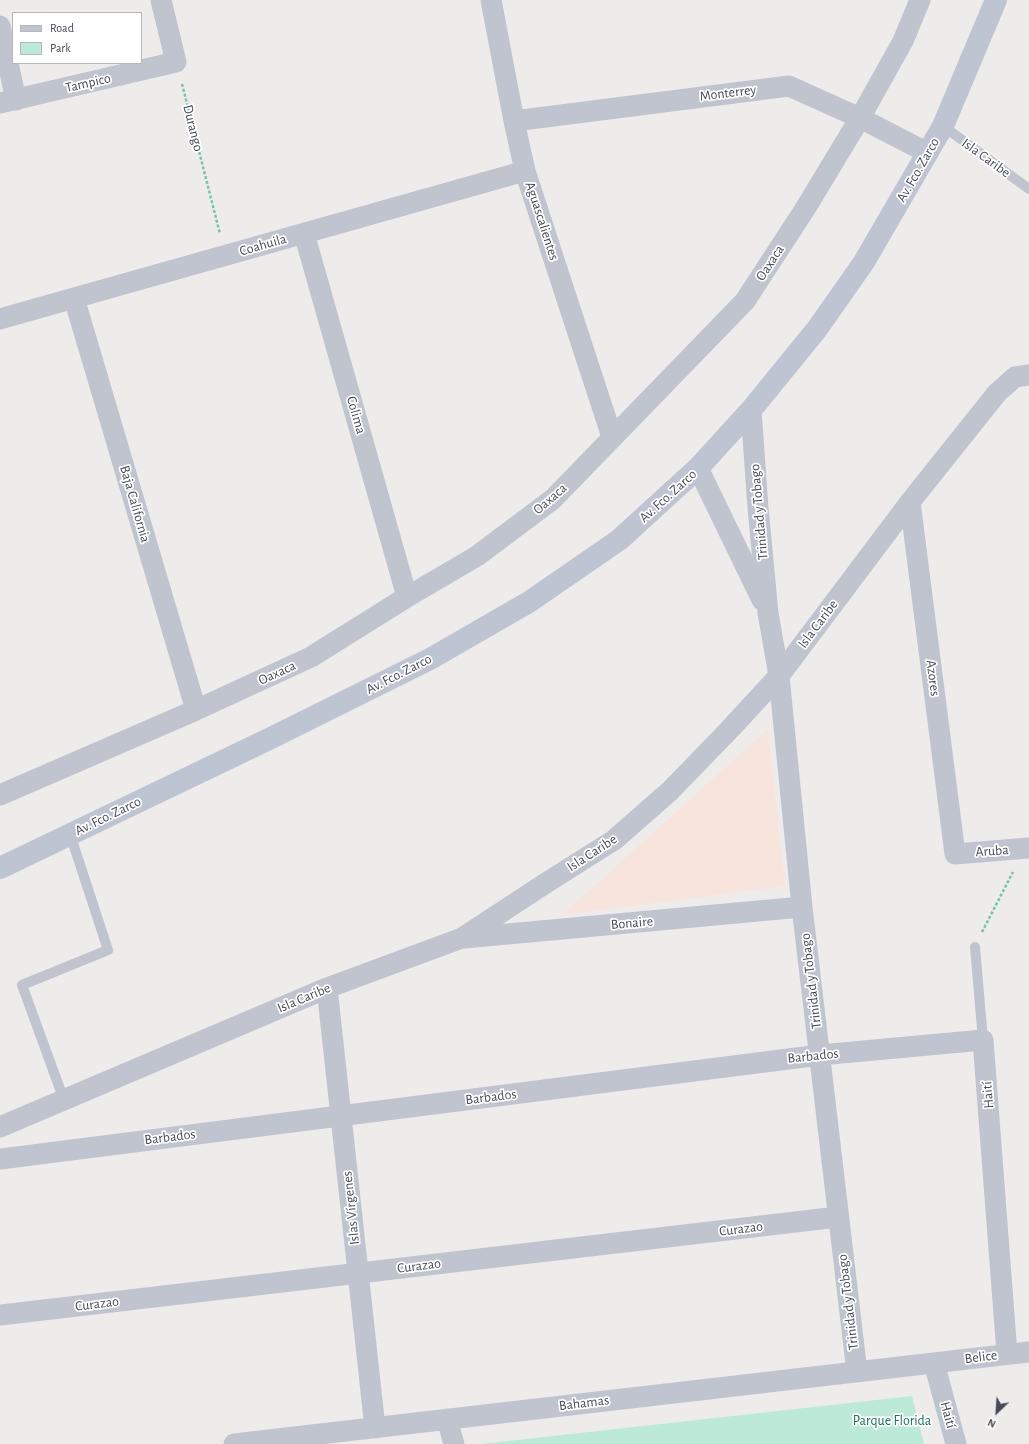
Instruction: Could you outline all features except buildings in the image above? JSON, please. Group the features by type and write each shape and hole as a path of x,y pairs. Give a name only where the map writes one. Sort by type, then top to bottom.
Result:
{"main road":[{"name":"Av. Fco. Zarco","path":"0,868 269,739 430,659 530,602 619,540 698,468 751,410 817,329 864,262 943,126 996,0"}],"street":[{"path":"161,0 176,62"},
{"name":"Aguascalientes","path":"491,0 525,171 612,437"},
{"name":"Oaxaca","path":"0,795 196,710 311,657 477,556 553,499 745,300 805,209 860,118 903,41 920,0"},
{"path":"0,26 8,101"},
{"name":"Tampico","path":"8,101 176,62"},
{"name":"Monterrey","path":"514,121 789,86 860,118 928,153"},
{"name":"Coahuila","path":"0,319 525,171"},
{"name":"Colima","path":"304,234 408,597"},
{"name":"Baja California","path":"74,298 196,710"},
{"name":"Isla Caribe","path":"0,1127 328,988 462,938 614,840 670,791 779,676 910,502 997,393 1015,377 1029,375"},
{"name":"Trinidad y Tobago","path":"751,410 758,508 768,613 779,676 802,907 857,1372"},
{"name":"Trinidad y Tobago","path":"698,468 768,613"},
{"name":"Azores","path":"910,502 955,854"},
{"name":"Aruba","path":"955,854 1027,849"},
{"name":"Bonaire","path":"462,938 802,907"},
{"name":"Islas Vírgenes","path":"328,988 375,1428"},
{"name":"Barbados","path":"0,1159 820,1055 983,1040"},
{"name":"Haití","path":"983,1040 1007,1354"},
{"name":"Curazao","path":"0,1316 838,1217"},
{"name":"Belice","path":"934,1363 1029,1352"},
{"name":"Haití","path":"934,1363 956,1444"},
{"name":"Bahamas","path":"234,1444 934,1363"},
{"path":"447,1419 454,1444"}],"lane":[{"name":"Isla Caribe","path":"943,126 1029,189"},
{"path":"64,1100 22,985 108,950 70,834"},
{"name":"Haití","path":"975,947 983,1040"}],"path":[{"name":"Durango","path":"176,62 226,256"},
{"path":"975,947 1027,849"}],"shaded area":[{"path":"768,729 785,886 562,915"}],"green space":[{"name":"Parque Florida","path":"912,1396 924,1444 481,1444"}]}
